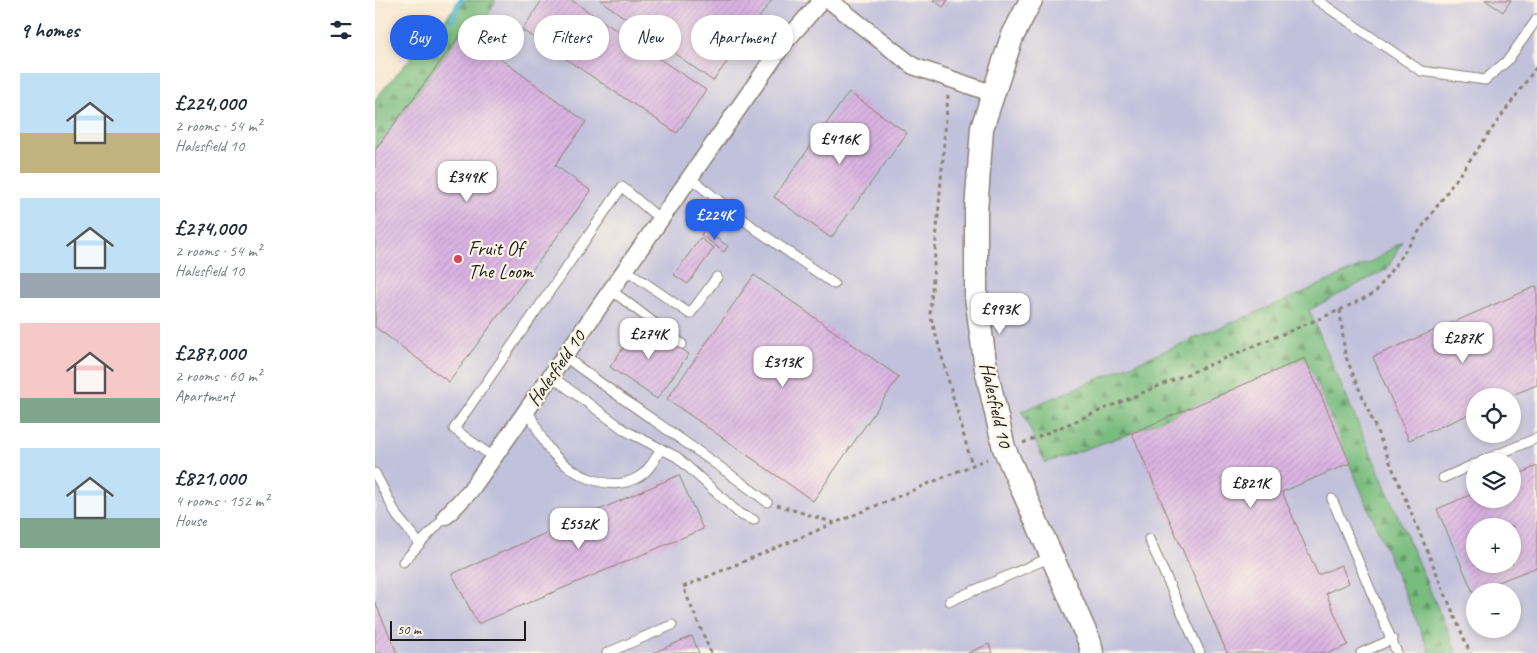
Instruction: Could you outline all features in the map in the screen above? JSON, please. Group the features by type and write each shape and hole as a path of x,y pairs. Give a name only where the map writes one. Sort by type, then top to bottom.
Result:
{"street":[{"name":"Halesfield 10","path":"446,516 470,491 785,42 822,0"},
{"path":"829,0 913,66 994,94"},
{"name":"Halesfield 10","path":"1031,0 1012,37 982,128 976,212 976,297 986,369 1004,448 1090,643 1092,653"}],"lane":[{"path":"1317,0 1421,71 1485,80 1509,60 1537,19"},
{"path":"690,178 757,230 835,284"},
{"path":"493,457 453,429 622,187 660,220"},
{"path":"625,269 691,314 717,277"},
{"path":"611,290 682,344"},
{"path":"564,356 621,399 715,461 767,502"},
{"path":"551,376 627,431 677,457 741,515 754,520"},
{"path":"527,409 546,445 562,463 601,482 616,484 641,476 661,449"},
{"path":"1501,453 1537,438"},
{"path":"1443,478 1466,468"},
{"path":"375,473 397,516 420,544"},
{"path":"1332,499 1393,639 1397,653"},
{"path":"403,562 446,516"},
{"path":"1149,539 1200,653"},
{"path":"949,601 1051,556"},
{"path":"607,653 672,625"},
{"path":"1361,653 1393,639"}],"path":[{"path":"1020,445 1375,294 1537,66"},
{"path":"949,78 930,314 972,465"},
{"path":"1340,310 1345,355 1470,653"},
{"path":"711,653 683,587 990,458"},
{"path":"767,502 835,522"}],"shaded area":[{"path":"496,0 1537,0 1537,653 375,653 375,150 442,60 448,60 448,51 458,38 458,60 524,60 524,15 488,15"}],"green space":[{"path":"461,0 496,0 488,15 458,15 458,38 448,51 448,15"},
{"path":"409,60 442,60 375,150 375,99"},
{"path":"1402,241 1387,269 1309,310 1457,653 1430,653 1305,359 1132,433 1045,463 1022,411 1302,293 1376,259"}],"building":[{"path":"542,0 571,0 594,15 534,15 534,38 524,31 524,27"},
{"path":"600,0 772,0 761,15 691,15 691,60 728,60 713,81 681,58 681,15 621,15"},
{"path":"933,0 948,0 943,7"},
{"path":"1485,0 1511,0 1503,12"},
{"path":"609,25 619,32 619,60 661,60 706,90 677,133 567,60 609,60"},
{"name":"Fruit Of The Loom","path":"458,38 458,60 502,60 586,122 555,165 591,191 449,382 375,327 375,150 442,60 448,60 448,51"},
{"path":"849,92 907,133 831,238 774,197"},
{"path":"704,230 728,246 724,252 701,235"},
{"path":"700,238 714,248 688,284 674,275"},
{"path":"754,275 899,377 813,501 667,399"},
{"path":"1537,286 1537,385 1521,392 1521,388 1466,388 1466,416 1409,440 1373,357"},
{"path":"642,321 689,354 657,399 610,367"},
{"path":"1305,358 1350,463 1282,492 1318,575 1341,565 1349,583 1326,593 1348,645 1329,653 1227,653 1132,433"},
{"path":"1537,466 1537,567 1496,583 1469,583 1437,509 1466,497 1466,508 1521,508 1521,473"},
{"path":"679,475 703,529 478,624 452,574"},
{"path":"375,602 397,653 375,653"},
{"path":"692,636 699,653 653,653"},
{"path":"989,644 992,653 968,653"}],"waterway":[{"path":"452,20 461,0"}],"place":[{"name":"Fruit Of The Loom","path":"458,259"}]}
